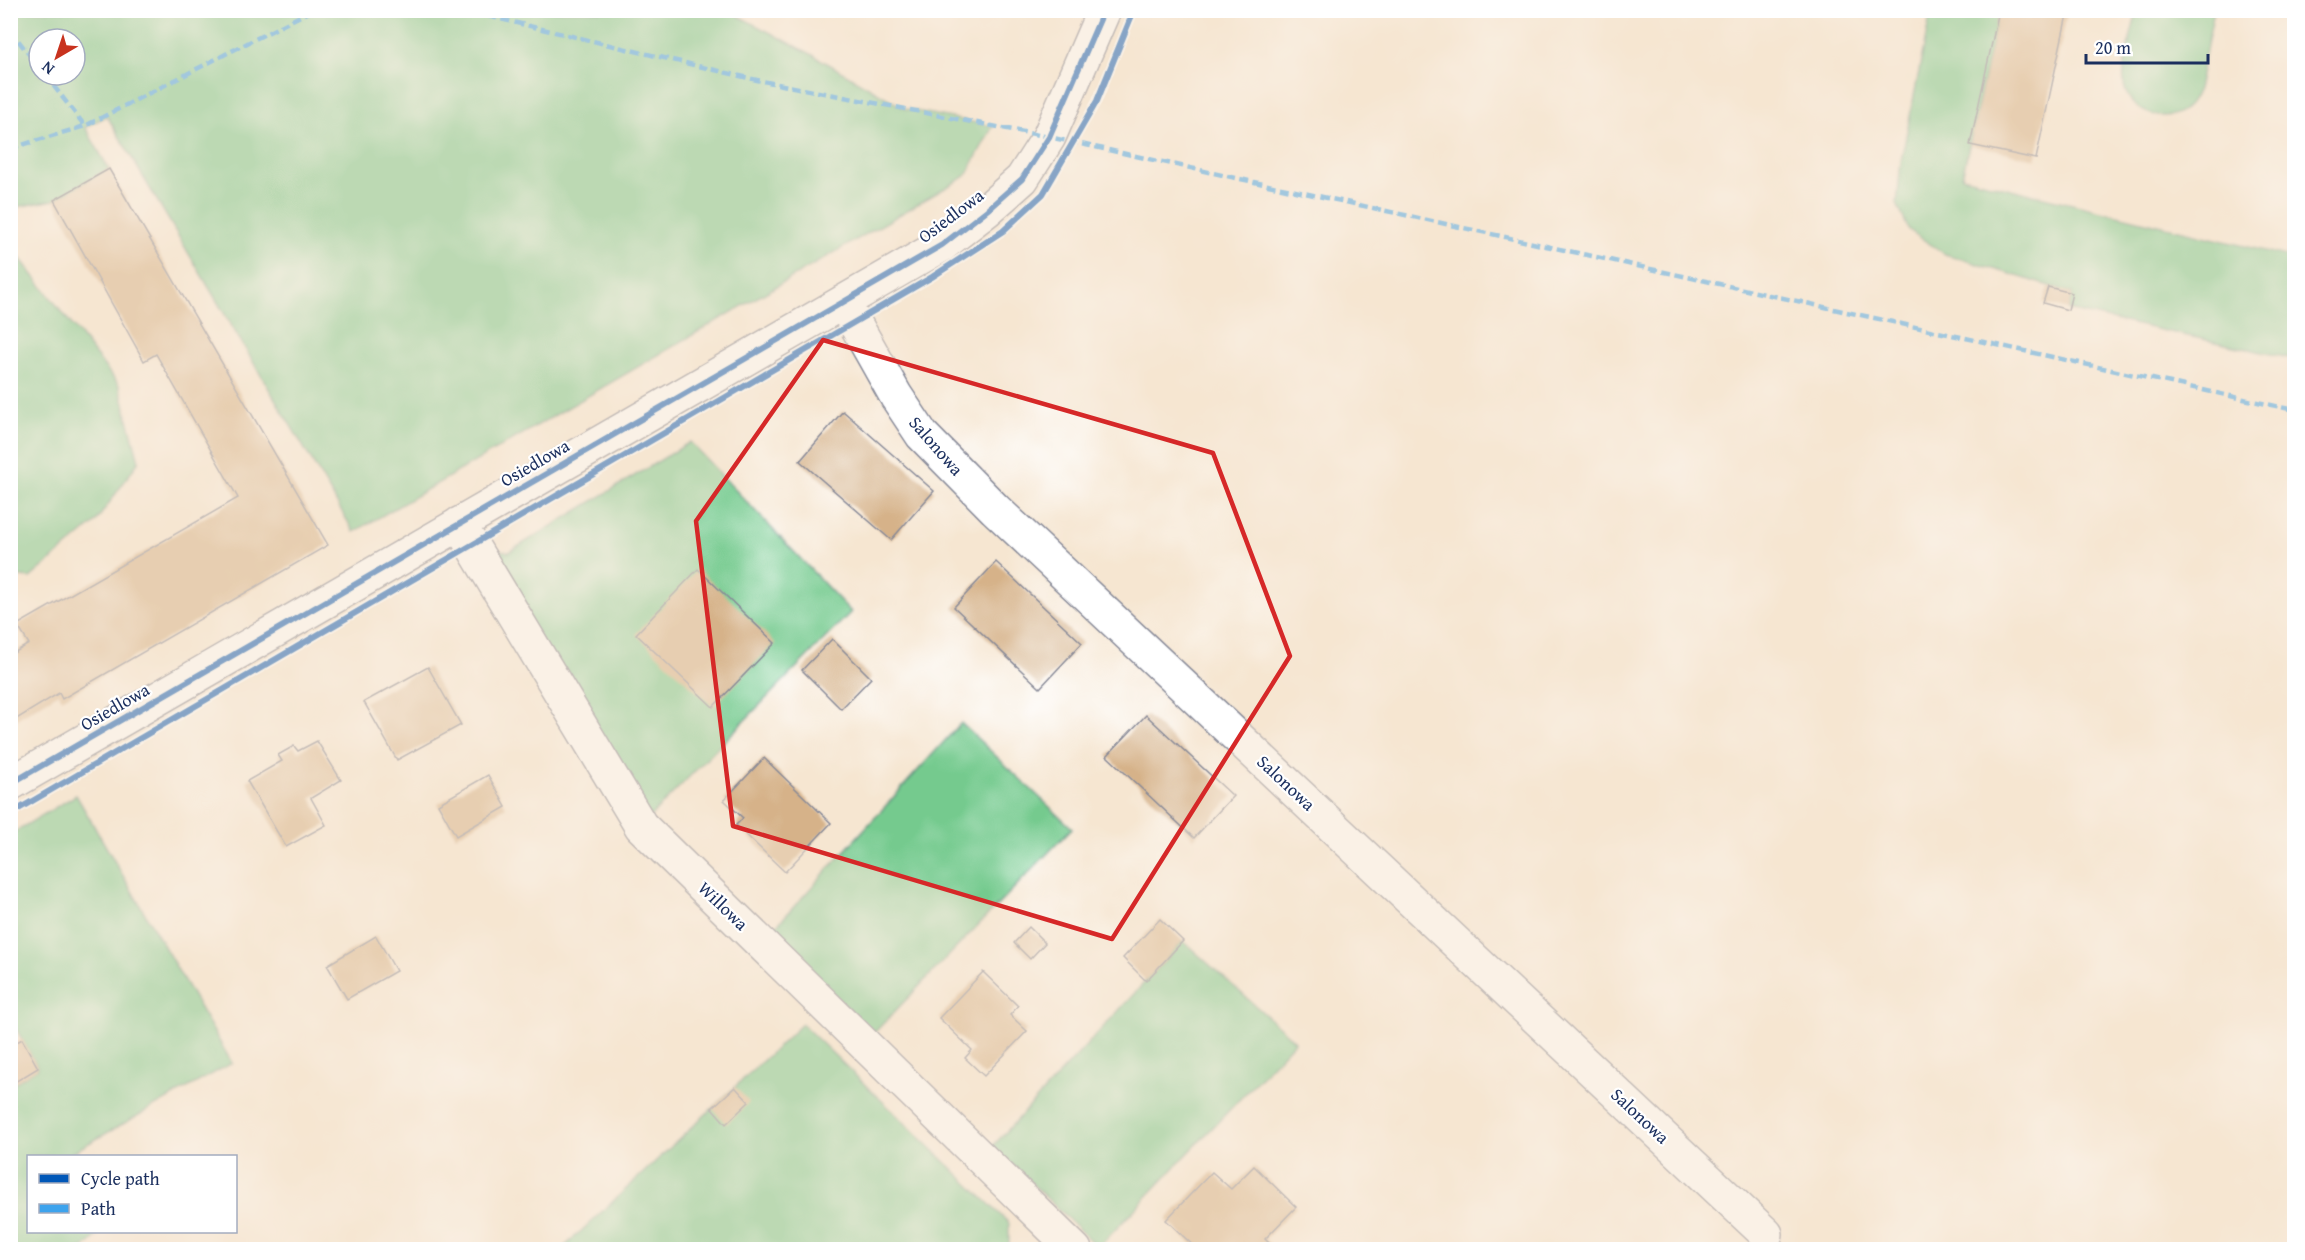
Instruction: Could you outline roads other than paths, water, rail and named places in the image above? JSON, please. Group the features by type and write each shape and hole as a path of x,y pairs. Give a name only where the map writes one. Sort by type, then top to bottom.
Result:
{"street":[{"name":"Osiedlowa","path":"10,784 942,245 987,210 1022,178 1049,137 1104,10"},
{"name":"Salonowa","path":"843,302 896,396 922,435 995,509 1766,1234"},
{"name":"Willowa","path":"459,524 641,826 1056,1243"}]}
